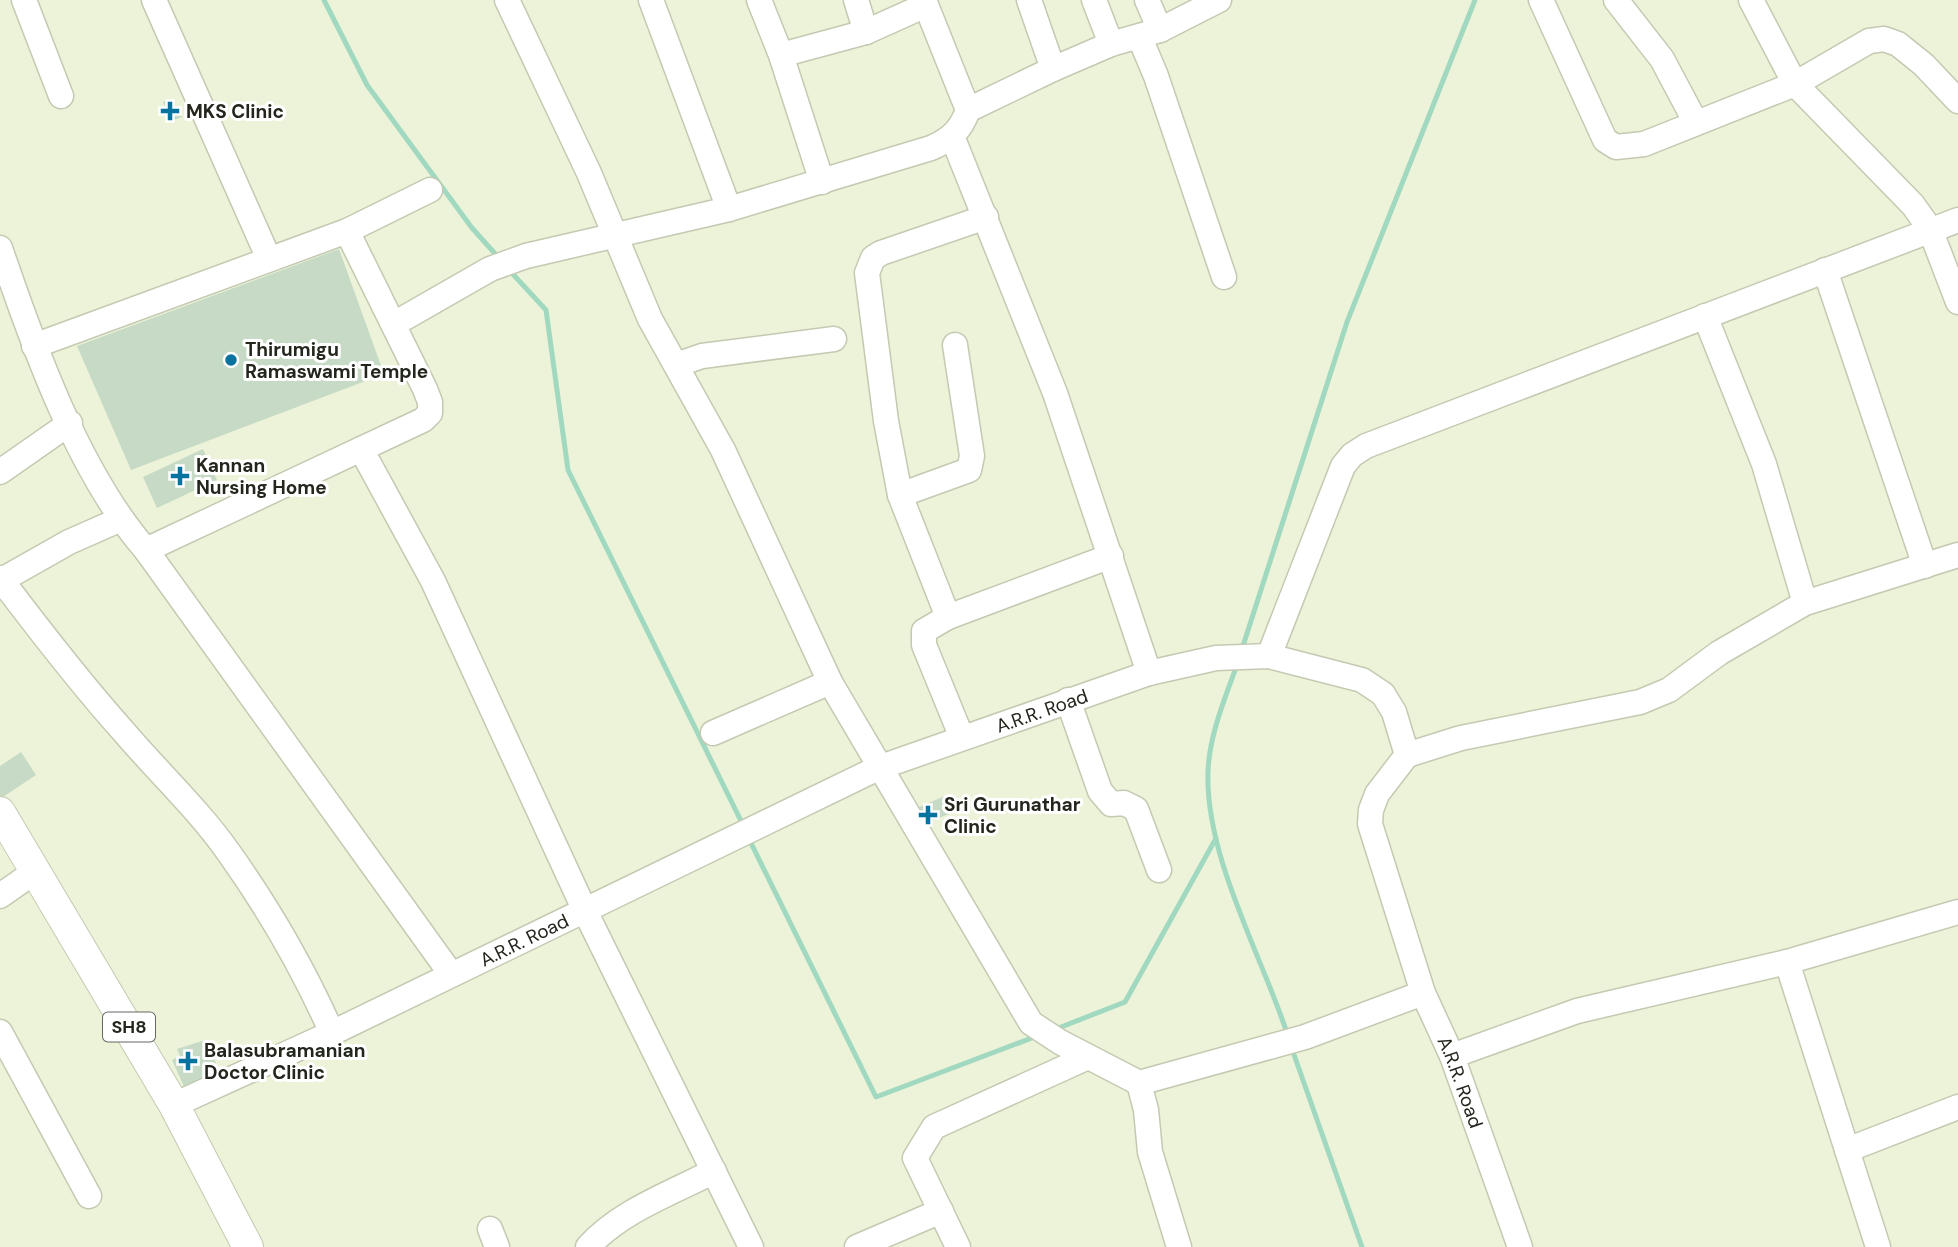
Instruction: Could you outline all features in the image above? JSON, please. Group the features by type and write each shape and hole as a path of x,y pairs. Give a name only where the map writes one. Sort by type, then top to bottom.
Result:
{"main road":[{"name":"SH8","path":"0,812 37,870 174,1105 248,1247"}],"street":[{"path":"23,0 61,96"},
{"path":"154,0 269,259"},
{"path":"507,0 616,237 650,319 723,450 830,682 878,768 1031,1023 1060,1042 1139,1083 1305,1037 1423,993"},
{"path":"651,0 729,209"},
{"path":"758,0 781,55 822,182"},
{"path":"856,0 866,32"},
{"path":"1029,0 1053,69"},
{"path":"1094,0 1111,44"},
{"path":"1147,0 1156,76 1224,277"},
{"path":"968,110 1111,44 1150,34 1219,0"},
{"path":"1541,0 1605,140 1616,147 1630,148 1795,83 1869,41 1884,39 1898,44 1924,65 1958,100"},
{"path":"1616,0 1662,59 1696,123"},
{"path":"1751,0 1795,83 1913,205 1930,229 1958,302"},
{"path":"394,324 490,269 526,256 729,209 931,148 952,136 963,124 968,110 925,2 866,32 781,55"},
{"path":"952,136 1055,393 1149,673"},
{"path":"33,346 347,230 430,190"},
{"path":"948,617 900,495 886,421 869,265 881,253 986,217"},
{"path":"1262,656 1343,466 1352,455 1366,446 1958,220"},
{"path":"146,550 423,420 430,413 430,402 347,230"},
{"path":"0,248 33,346 119,520 146,550 451,974"},
{"path":"1825,270 1925,566"},
{"path":"1705,316 1764,464 1805,603"},
{"path":"676,365 702,356 834,339"},
{"path":"900,495 969,470 972,456 955,345"},
{"path":"0,472 69,423"},
{"path":"361,449 433,581 585,911 751,1247"},
{"path":"119,520 69,542 0,580 76,676 125,734 185,796 230,854 307,977 332,1033"},
{"path":"1407,755 1461,738 1640,702 1669,690 1719,653 1805,603 1958,555"},
{"path":"962,738 923,638 929,627 948,617 1111,556"},
{"name":"A.R.R. Road","path":"174,1105 332,1033 878,768 1149,673 1216,658 1262,656 1362,680 1383,694 1394,712 1407,755 1377,794 1371,810 1370,824 1423,993 1452,1056 1520,1247"},
{"path":"713,733 830,682"},
{"path":"1068,700 1105,800 1111,804 1124,803 1136,809 1159,870"},
{"path":"0,896 37,870"},
{"path":"1452,1056 1577,1010 1787,962 1958,912"},
{"path":"1787,962 1878,1247"},
{"path":"0,1032 89,1196"},
{"path":"958,1247 915,1158 934,1126 1088,1057"},
{"path":"1139,1083 1146,1110 1150,1152 1179,1247"},
{"path":"1847,1150 1958,1107"},
{"path":"588,1247 601,1232 714,1171"},
{"path":"857,1247 941,1211"}],"building":[{"path":"169,99 175,113 180,111 182,117 171,121 163,102"},
{"name":"Thirumigu Ramaswami Temple","path":"339,249 384,374 131,470 77,346"},
{"path":"203,449 217,480 157,508 143,477"},
{"path":"21,752 36,775 0,799 0,766"},
{"path":"947,795 954,812 924,824 917,808"},
{"path":"205,1040 221,1074 186,1091 172,1060 180,1056 177,1049"}],"waterway":[{"path":"324,0 367,85 472,228 498,257"},
{"path":"1242,649 1347,322 1475,0"},
{"path":"509,270 546,310 568,470 744,827"},
{"path":"1237,665 1211,745 1208,772 1210,804 1225,871 1288,1036"},
{"path":"749,839 876,1097 1037,1036"},
{"path":"1056,1029 1125,1002 1215,840"},
{"path":"1292,1049 1362,1247"}],"place":[{"name":"MKS Clinic","path":"170,111"},
{"name":"Thirumigu Ramaswami Temple","path":"231,360"},
{"name":"Kannan Nursing Home","path":"180,476"},
{"name":"Sri Gurunathar Clinic","path":"928,815"},
{"name":"Balasubramanian Doctor Clinic","path":"188,1061"}]}
